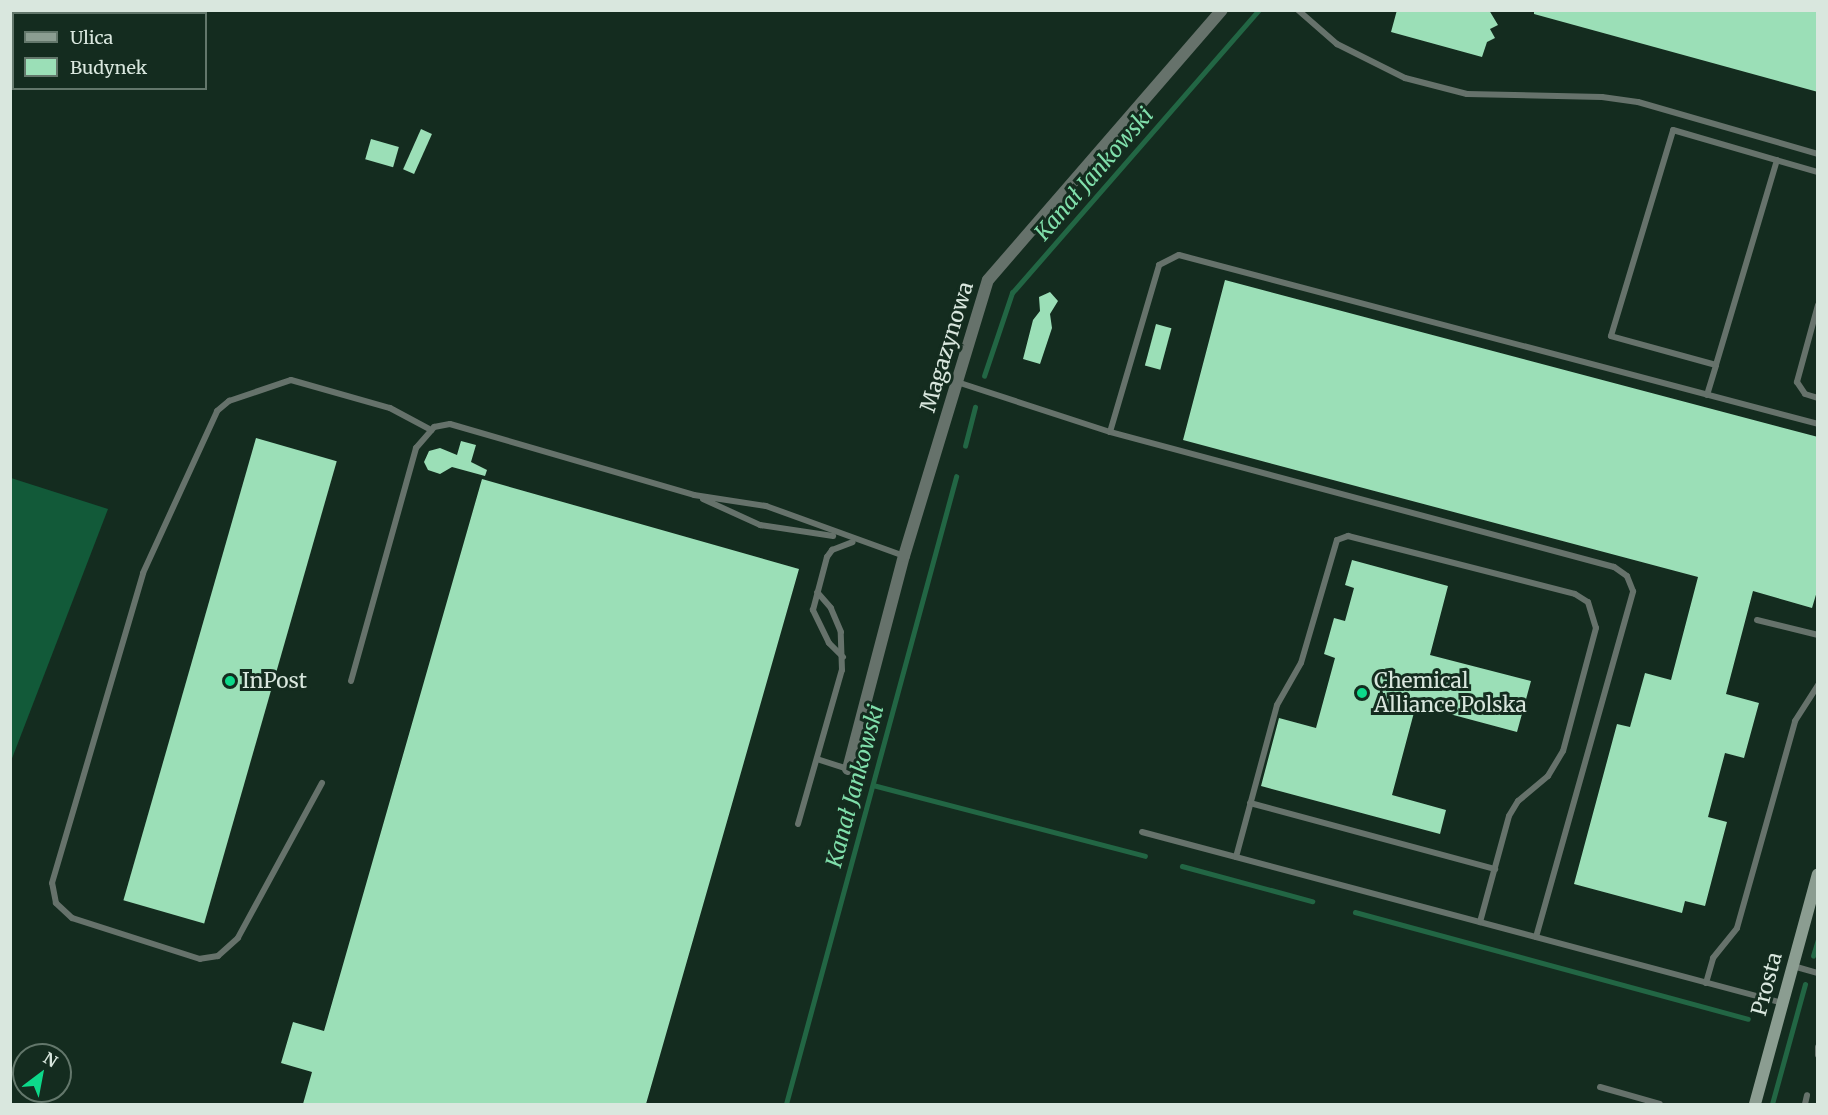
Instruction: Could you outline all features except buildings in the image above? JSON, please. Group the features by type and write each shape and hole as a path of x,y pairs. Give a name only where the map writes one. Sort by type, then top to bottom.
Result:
{"street":[{"name":"Magazynowa","path":"848,769 904,556 979,300 1002,258 1222,10"},
{"name":"Prosta","path":"1755,1104 1818,874"}],"lane":[{"path":"1299,10 1337,44 1405,78 1467,94 1602,97 1638,102 1818,154"},
{"path":"1716,365 1611,336 1673,130 1818,172"},
{"path":"1707,395 1777,160"},
{"path":"1110,432 1159,265 1179,255 1818,424"},
{"path":"1818,305 1797,382 1805,394 1818,398"},
{"path":"322,783 238,938 218,956 200,959 72,918 56,903 52,883 143,573 217,411 229,401 291,380 390,408 431,429"},
{"path":"956,381 1110,432 1614,567 1627,576 1633,591 1536,937"},
{"path":"351,681 416,448 431,429 450,424 694,495 766,506 840,537 904,556"},
{"path":"694,495 760,525 840,537"},
{"path":"1236,857 1277,705 1300,663 1337,540 1348,536 1575,594 1588,602 1596,628 1563,752 1548,776 1518,801 1509,816 1480,922"},
{"path":"843,658 829,643 813,610 827,557 832,550 855,542"},
{"path":"798,824 843,658 841,632 831,608 817,592"},
{"path":"1757,620 1818,635"},
{"path":"1707,983 1713,958 1737,928 1795,721 1818,685"},
{"path":"817,759 848,769"},
{"path":"1250,803 1495,869"},
{"path":"1142,832 1783,1003"},
{"path":"1793,966 1818,973"},
{"path":"1818,1047 1818,1055"},
{"path":"1600,1088 1660,1104"},
{"path":"1805,1104 1807,1095"}],"green space":[{"path":"10,478 108,509 11,761"}],"waterway":[{"name":"Kanał Jankowski","path":"984,376 1012,293 1259,10"},
{"name":"Kanał Jankowski","path":"965,446 975,407"},
{"name":"Kanał Jankowski","path":"786,1104 956,477"},
{"path":"873,785 1145,856"},
{"path":"1182,866 1312,901"},
{"path":"1355,912 1748,1019"},
{"path":"1813,956 1818,940"},
{"path":"1772,1104 1805,984"}],"place":[{"name":"InPost","path":"230,681"},
{"name":"Chemical Alliance Polska","path":"1362,693"}]}
